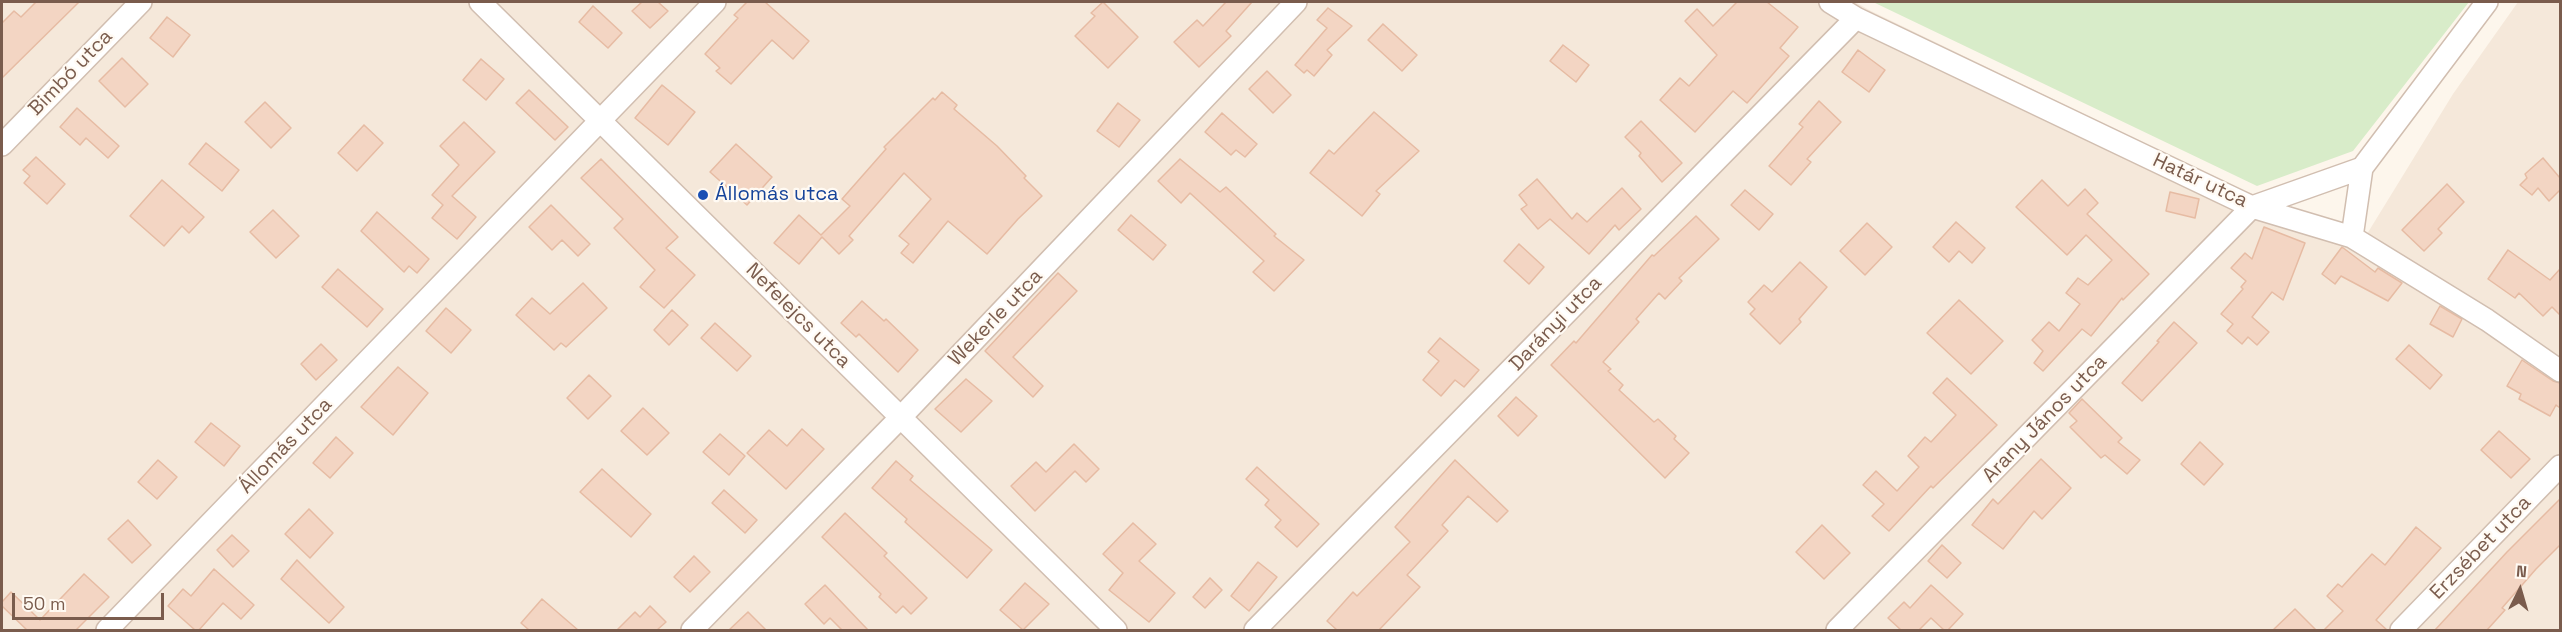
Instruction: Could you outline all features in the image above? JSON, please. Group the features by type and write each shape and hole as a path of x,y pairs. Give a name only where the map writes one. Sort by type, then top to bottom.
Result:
{"street":[{"name":"Bimbó utca","path":"2,145 141,2"},
{"name":"Nefelejcs utca","path":"480,2 1116,630"},
{"name":"Állomás utca","path":"107,630 715,2"},
{"name":"Wekerle utca","path":"692,630 901,417 1296,2"},
{"name":"Határ utca","path":"1830,2 1856,18 2252,207 2352,237 2487,320 2560,371"},
{"path":"2352,237 2362,168 2487,2"},
{"name":"Darányi utca","path":"1256,630 1856,18"},
{"path":"2252,207 2362,168"},
{"name":"Arany János utca","path":"1837,630 2252,207"},
{"name":"Erzsébet utca","path":"2401,630 2560,466"}],"shaded area":[{"path":"2,2 1855,2 2239,189 2367,234 2453,94 2518,2 2560,2 2560,630 2,630"}],"green space":[{"path":"1873,2 2469,2 2353,151 2257,186"}],"building":[{"path":"36,2 79,2 2,78 2,23 14,11 21,17"},
{"path":"642,2 658,2 668,11 650,28 632,11"},
{"path":"747,2 765,2 809,41 793,59 772,40 731,84 716,71 720,68 705,54 738,18 734,15"},
{"path":"1103,2 1138,37 1108,68 1075,36 1095,16 1091,13"},
{"path":"1226,2 1252,2 1226,31 1231,36 1199,67 1174,42 1197,20 1203,26"},
{"path":"1737,2 1767,2 1798,27 1780,48 1789,56 1747,103 1733,91 1695,132 1660,100 1680,78 1689,86 1717,55 1685,21 1697,9 1713,26"},
{"path":"593,6 622,33 608,48 579,22"},
{"path":"1328,8 1352,26 1327,50 1332,55 1314,76 1307,70 1304,73 1295,65 1327,28 1317,20"},
{"path":"167,17 190,35 173,57 150,38"},
{"path":"1383,24 1417,55 1402,71 1368,40"},
{"path":"1563,45 1589,65 1576,82 1550,61"},
{"path":"1858,50 1885,70 1869,92 1842,72"},
{"path":"122,58 148,84 125,107 99,81"},
{"path":"481,59 504,79 486,100 463,80"},
{"path":"1267,71 1291,95 1273,113 1249,89"},
{"path":"662,85 695,112 668,145 635,118"},
{"path":"529,90 568,127 555,140 516,103"},
{"path":"942,92 957,105 954,109 997,146 1042,196 987,254 948,221 913,263 901,253 909,244 899,236 931,199 904,173 849,236 853,240 839,254 822,237 799,264 774,243 799,215 821,235 850,206 842,199 886,149 884,147 933,98 935,100"},
{"path":"1819,101 1841,122 1807,159 1811,162 1791,185 1769,166 1803,127 1799,124"},
{"path":"265,102 291,128 271,148 245,122"},
{"path":"1118,103 1140,120 1119,147 1097,131"},
{"path":"77,108 119,146 108,158 86,138 80,145 60,127"},
{"path":"1374,112 1419,151 1376,191 1380,194 1362,216 1310,173 1329,150 1334,154"},
{"path":"1222,113 1257,144 1245,157 1236,150 1231,155 1205,132"},
{"path":"1641,121 1682,163 1662,182 1639,156 1641,153 1625,137"},
{"path":"464,122 495,152 452,196 476,217 457,239 432,218 443,205 432,195 459,165 440,146"},
{"path":"364,125 383,143 357,171 338,153"},
{"path":"206,143 239,170 222,191 189,164"},
{"path":"736,144 772,177 747,205 710,172"},
{"path":"36,157 65,184 47,204 24,183 30,176 23,170"},
{"path":"2543,158 2560,178 2560,190 2549,201 2538,188 2532,195 2520,185 2527,178 2525,174"},
{"path":"601,159 678,237 666,248 695,275 664,308 640,287 655,270 614,228 623,219 581,178"},
{"path":"1180,159 1220,192 1226,187 1276,234 1274,236 1304,260 1274,291 1253,272 1264,261 1190,193 1181,203 1158,181"},
{"path":"1537,179 1572,219 1577,213 1587,222 1622,188 1641,209 1619,230 1615,225 1589,254 1550,219 1538,229 1521,209 1527,205 1519,195"},
{"path":"162,180 204,217 189,233 182,226 164,246 130,216"},
{"path":"2042,180 2068,206 2085,189 2098,203 2087,214 2149,274 2123,300 2122,298 2091,336 2082,329 2043,371 2034,363 2043,351 2032,340 2049,322 2059,331 2080,304 2066,293 2078,278 2088,285 2112,260 2086,235 2067,255 2016,207"},
{"path":"2447,184 2464,202 2438,229 2442,233 2424,251 2402,230"},
{"path":"1745,190 1773,214 1759,230 1731,205"},
{"path":"2170,192 2199,199 2195,218 2166,211"},
{"path":"551,205 590,244 578,256 562,240 552,250 529,227"},
{"path":"273,210 299,236 276,258 250,232"},
{"path":"377,212 429,259 417,273 409,266 404,272 361,231"},
{"path":"1131,215 1166,245 1153,260 1118,230"},
{"path":"1696,216 1719,239 1679,278 1682,281 1665,299 1659,293 1636,319 1639,322 1603,362 1611,369 1608,371 1623,385 1619,390 1654,422 1658,419 1676,436 1674,439 1689,453 1665,478 1551,365 1574,341 1576,343 1652,255 1654,256"},
{"path":"1956,222 1985,248 1972,263 1959,251 1949,262 1933,247"},
{"path":"1867,223 1892,247 1865,275 1840,251"},
{"path":"2264,227 2305,243 2283,300 2272,292 2252,317 2269,332 2257,345 2248,337 2242,344 2227,331 2233,324 2221,314 2243,289 2241,287 2246,281 2231,268 2245,253 2252,259"},
{"path":"1519,244 1544,267 1529,284 1504,261"},
{"path":"2342,247 2375,272 2378,268 2402,283 2388,301 2341,276 2335,284 2322,274"},
{"path":"2508,250 2550,280 2560,269 2560,315 2552,307 2543,316 2519,293 2515,298 2488,279"},
{"path":"1800,262 1827,287 1799,319 1801,322 1780,344 1750,314 1755,309 1748,302 1764,285 1772,292"},
{"path":"338,269 383,309 367,327 322,287"},
{"path":"1058,273 1077,291 1013,357 1043,386 1033,397 985,351"},
{"path":"583,283 607,308 566,347 561,343 554,350 516,315 532,298 550,314"},
{"path":"1959,300 2003,341 1971,374 1927,333"},
{"path":"862,301 884,321 886,319 918,350 898,372 859,334 856,337 841,323"},
{"path":"2440,306 2462,319 2453,337 2430,324"},
{"path":"446,308 471,330 451,353 426,331"},
{"path":"672,310 688,325 669,345 654,330"},
{"path":"2174,322 2197,343 2142,401 2122,383"},
{"path":"715,323 751,356 737,371 701,338"},
{"path":"1440,338 1479,370 1464,387 1455,380 1441,396 1423,380 1439,361 1428,352"},
{"path":"321,344 337,360 316,380 301,364"},
{"path":"2409,345 2442,375 2430,389 2396,359"},
{"path":"2522,360 2553,381 2560,383 2560,408 2556,405 2550,416 2519,399 2521,394 2507,386"},
{"path":"398,367 428,393 393,435 361,407"},
{"path":"589,375 611,396 588,419 567,398"},
{"path":"1947,378 1997,425 1933,488 1931,486 1889,531 1872,516 1884,504 1863,485 1876,471 1897,491 1919,467 1908,456 1925,437 1931,442 1956,415 1933,393"},
{"path":"966,379 992,401 961,432 935,409"},
{"path":"1516,397 1537,416 1518,436 1498,416"},
{"path":"2082,399 2122,438 2118,442 2140,460 2127,474 2105,455 2101,458 2070,427 2077,421 2069,413"},
{"path":"643,408 669,433 647,455 621,431"},
{"path":"211,423 240,446 224,466 195,442"},
{"path":"802,429 824,449 786,489 747,453 769,430 787,446"},
{"path":"2499,431 2530,459 2511,478 2481,450"},
{"path":"720,434 745,456 729,475 703,452"},
{"path":"336,437 353,453 330,478 313,463"},
{"path":"2200,442 2223,464 2204,485 2181,464"},
{"path":"1074,444 1099,469 1086,482 1075,471 1035,511 1011,486 1036,462 1046,472"},
{"path":"2041,459 2071,488 2042,519 2034,511 2003,549 1972,525 1993,499 1998,504"},
{"path":"158,460 177,477 157,499 138,482"},
{"path":"1455,460 1508,511 1497,522 1468,496 1442,525 1448,531 1407,575 1420,587 1379,630 1337,630 1327,621 1353,592 1357,596 1410,542 1395,527"},
{"path":"896,461 913,476 910,480 992,550 967,578 905,522 907,519 872,488"},
{"path":"1257,467 1319,524 1297,547 1275,527 1281,520 1265,505 1269,500 1246,479"},
{"path":"602,469 651,514 631,537 580,492"},
{"path":"724,490 757,520 745,533 712,503"},
{"path":"2560,499 2560,545 2502,608 2505,610 2487,630 2435,630 2507,552"},
{"path":"309,509 333,533 310,558 285,534"},
{"path":"845,513 887,553 884,556 927,598 911,614 903,606 896,613 879,597 881,594 822,537"},
{"path":"128,520 151,545 132,563 108,539"},
{"path":"1133,523 1156,544 1139,561 1175,593 1149,622 1109,590 1123,573 1103,554"},
{"path":"1822,525 1850,553 1824,579 1796,552"},
{"path":"2416,527 2441,548 2376,620 2387,630 2324,630 2343,611 2327,596 2338,584 2342,587 2372,554 2385,565"},
{"path":"232,535 249,551 233,567 217,550"},
{"path":"1942,545 1961,563 1947,578 1928,561"},
{"path":"694,556 710,572 690,592 674,577"},
{"path":"297,560 344,607 329,623 281,579"},
{"path":"1258,562 1277,577 1249,611 1231,596"},
{"path":"214,569 254,605 241,619 223,603 199,630 195,630 168,606 183,589 191,596"},
{"path":"84,574 109,597 76,630 27,630 2,606 2,602 11,592 40,620"},
{"path":"1210,578 1222,590 1205,608 1193,597"},
{"path":"1025,583 1049,604 1023,630 1000,610"},
{"path":"825,585 868,630 842,630 830,618 824,624 805,604"},
{"path":"1931,585 1963,614 1948,630 1944,630 1931,618 1919,630 1901,630 1888,618 1904,602 1910,608"},
{"path":"542,599 578,630 529,630 521,623"},
{"path":"650,606 666,622 657,630 617,630 635,612 640,617"},
{"path":"2295,609 2316,630 2273,630"},
{"path":"748,612 766,630 729,630"}],"place":[{"name":"Állomás utca","path":"703,195"}]}
